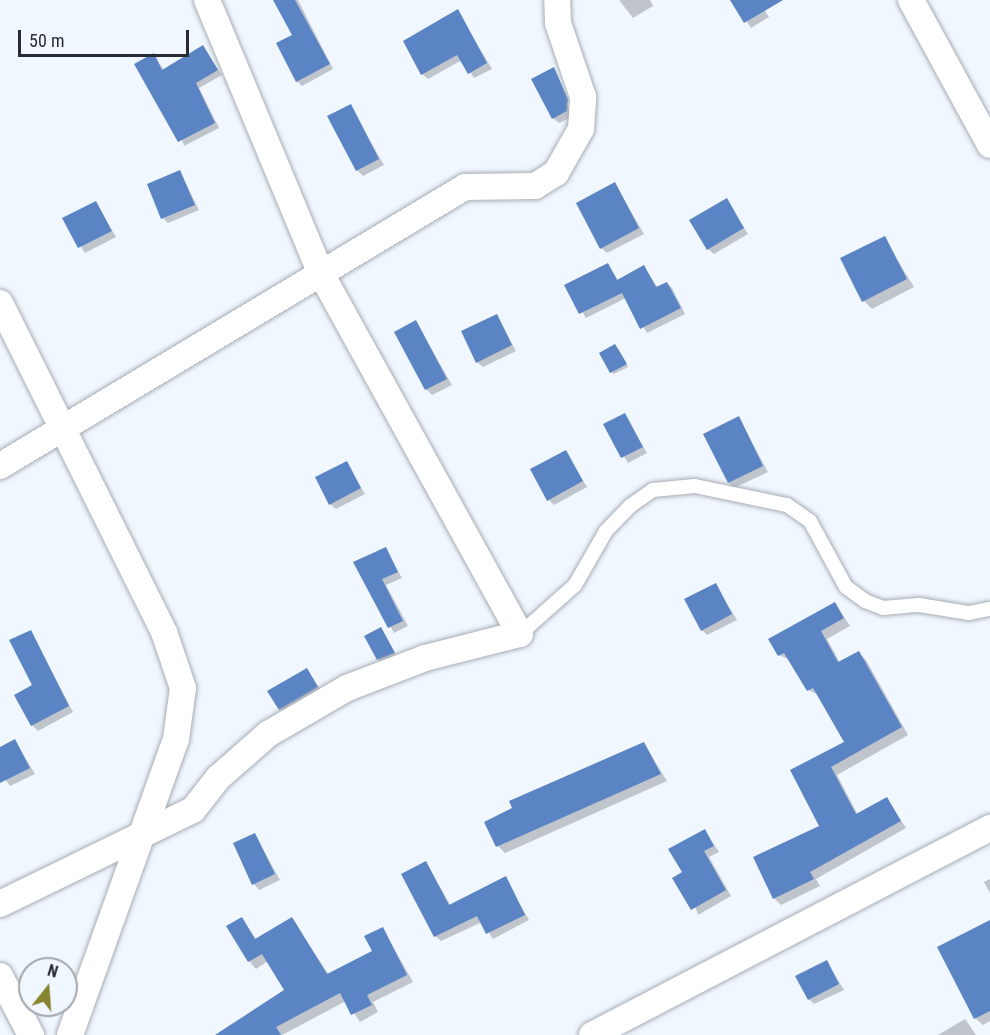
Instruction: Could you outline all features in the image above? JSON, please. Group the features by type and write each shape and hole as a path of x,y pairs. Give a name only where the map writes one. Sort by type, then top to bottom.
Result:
{"street":[{"path":"0,904 141,833 194,810 218,778 268,734 346,688 425,658 520,634 321,274 207,0"},
{"path":"0,466 62,431 465,187 534,186 556,173 581,129 583,97 558,23 556,0"},
{"path":"912,0 990,145"},
{"path":"0,303 164,632 183,688 176,739 70,1035"},
{"path":"592,1035 990,828"},
{"path":"0,976 31,1035"}],"lane":[{"path":"520,634 575,585 606,531 630,506 653,490 695,486 787,505 810,521 846,586 865,601 883,608 919,605 969,613 990,609"}],"building":[{"path":"273,0 295,0 330,64 296,82 276,43 292,35"},
{"path":"730,0 783,0 744,23"},
{"path":"458,9 487,63 468,74 457,55 421,75 403,41"},
{"path":"203,45 218,70 196,83 215,123 178,142 134,64 154,53 162,70"},
{"path":"554,67 568,99 567,111 552,119 531,79"},
{"path":"351,104 379,159 356,171 327,116"},
{"path":"180,170 195,205 161,219 147,184"},
{"path":"615,182 639,228 600,249 576,203"},
{"path":"727,198 744,228 707,250 689,220"},
{"path":"96,201 112,231 78,248 62,218"},
{"path":"885,236 907,279 862,302 840,258"},
{"path":"608,263 617,280 644,265 656,287 667,282 681,308 640,329 622,293 579,314 564,285"},
{"path":"497,314 512,345 476,363 461,331"},
{"path":"416,320 447,379 425,390 394,332"},
{"path":"615,344 627,364 610,373 599,353"},
{"path":"625,413 643,447 621,458 603,424"},
{"path":"739,416 763,466 728,483 703,434"},
{"path":"566,450 583,481 547,501 530,469"},
{"path":"347,461 361,488 329,505 315,477"},
{"path":"386,547 398,572 382,579 403,621 388,628 353,562"},
{"path":"716,583 732,614 701,631 684,599"},
{"path":"835,602 844,618 821,631 838,662 859,651 902,727 831,767 856,814 887,797 901,821 810,872 814,879 773,899 753,857 819,826 790,770 844,742 813,688 807,691 784,653 778,656 768,639"},
{"path":"381,627 395,653 377,660 364,636"},
{"path":"31,630 69,706 31,726 14,695 32,685 9,640"},
{"path":"307,668 318,687 279,710 267,691"},
{"path":"15,739 30,768 0,783 0,747"},
{"path":"644,742 661,774 496,847 484,822 512,808 509,801"},
{"path":"705,829 714,846 704,851 726,890 691,910 672,878 682,872 668,849"},
{"path":"255,833 275,874 252,885 233,843"},
{"path":"426,861 449,905 506,876 525,915 486,934 477,916 434,937 401,874"},
{"path":"242,917 255,939 292,917 327,974 372,951 364,936 383,927 407,975 367,995 372,1005 351,1015 340,993 276,1027 281,1035 215,1035 284,990 262,954 248,962 226,926"},
{"path":"990,920 990,1011 974,1019 937,947"},
{"path":"827,960 839,984 808,1000 795,976"}]}
